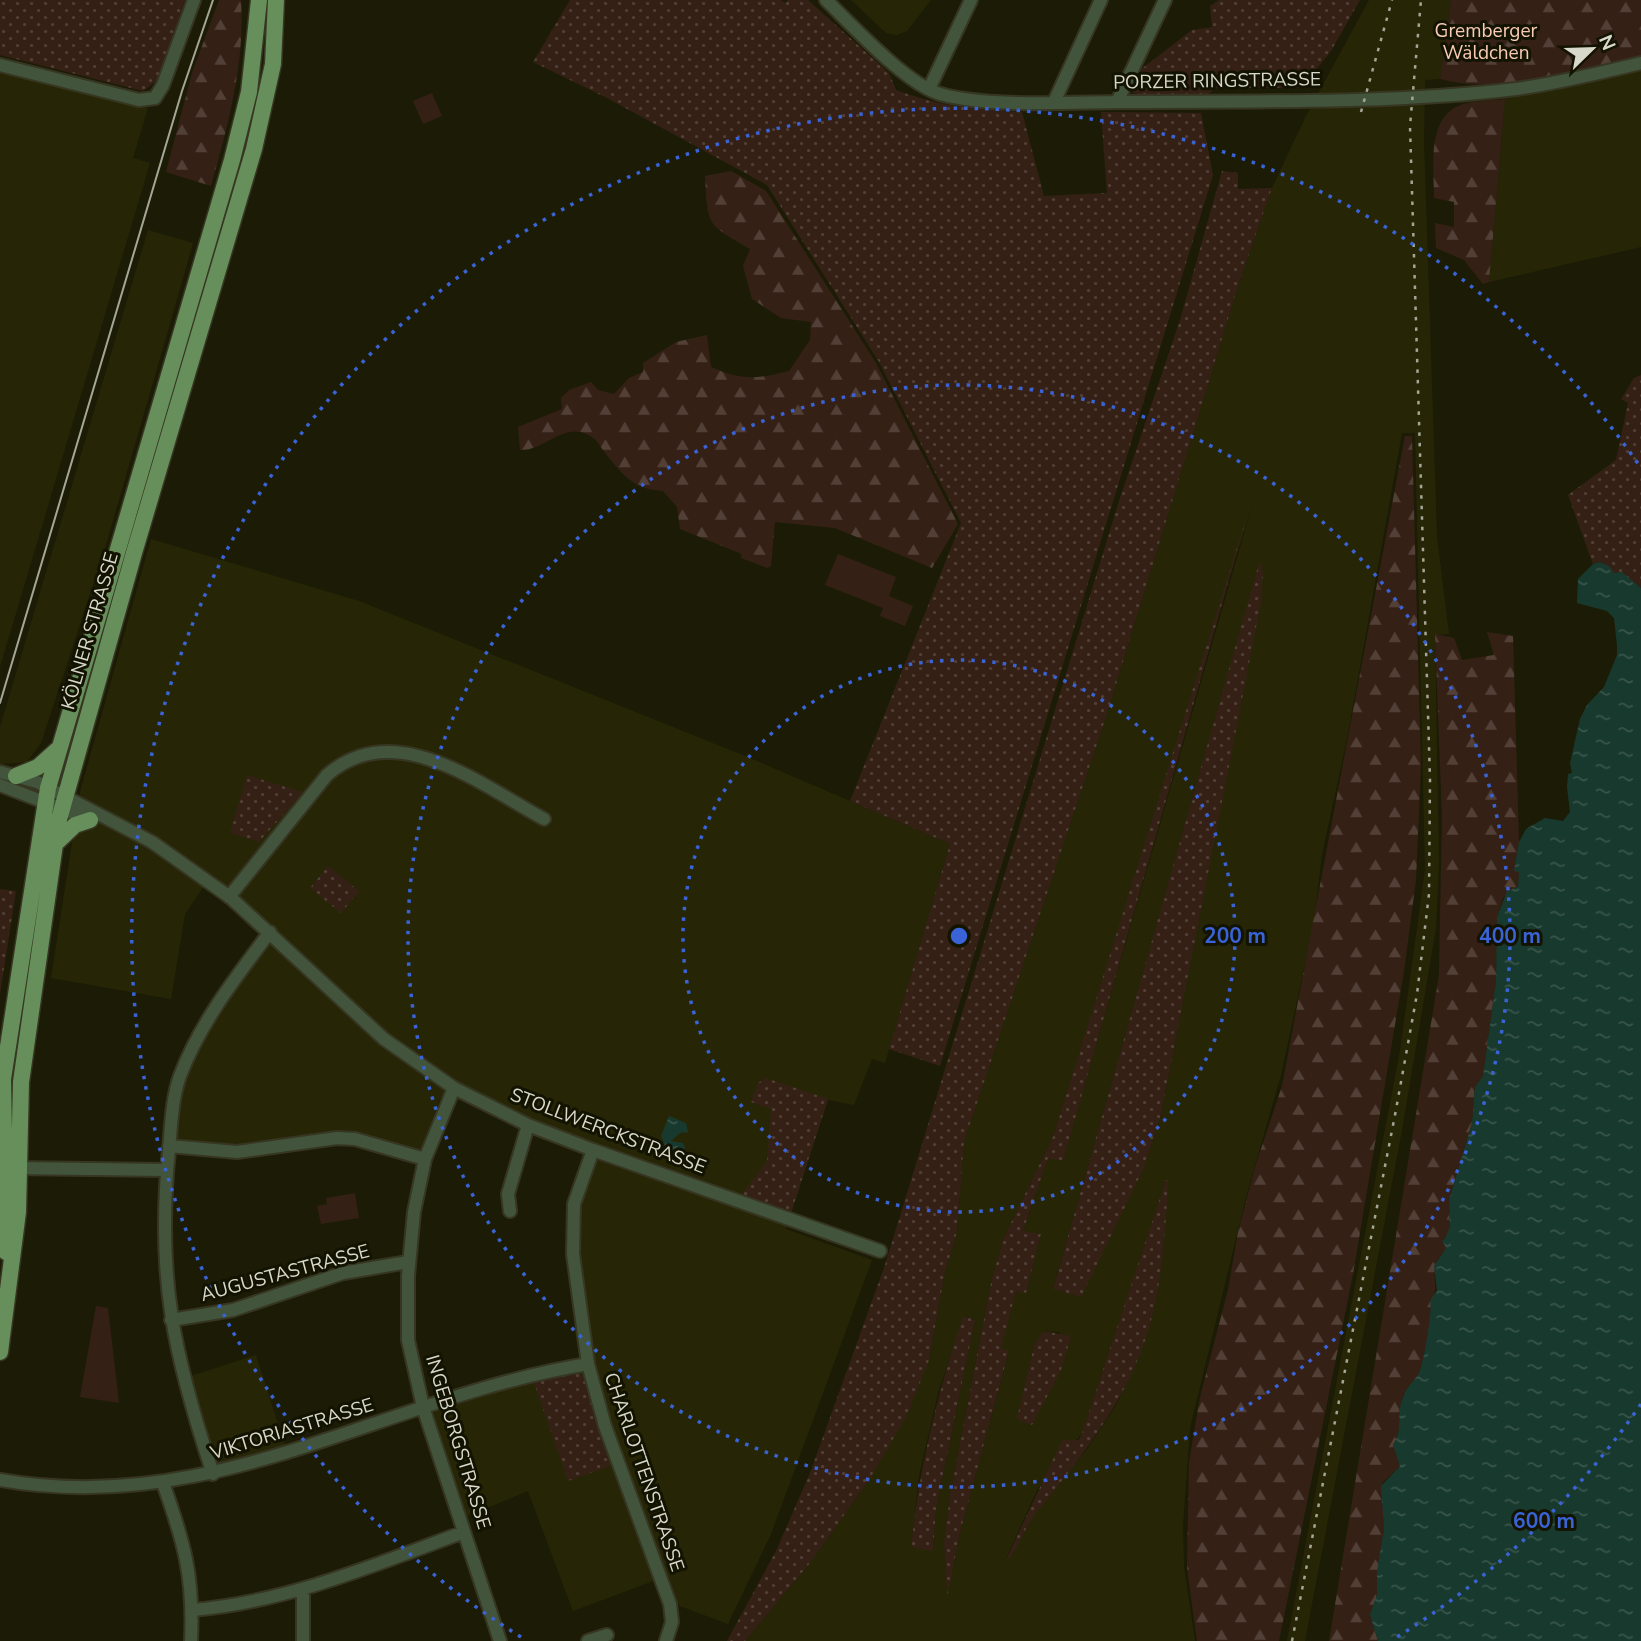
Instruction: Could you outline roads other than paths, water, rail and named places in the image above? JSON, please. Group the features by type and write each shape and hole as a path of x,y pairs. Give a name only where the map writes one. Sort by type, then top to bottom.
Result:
{"main road":[{"name":"KÖLNER STRASSE","path":"0,1352 19,1212 7,1168 3,1079 46,796 236,148 254,63 259,0"},
{"name":"KÖLNER STRASSE","path":"7,1168 54,845 63,803 257,138 273,64 276,0"},
{"path":"115,556 132,561"},
{"path":"16,776 38,767 59,749"},
{"path":"54,845 75,825 90,820"}],"street":[{"path":"0,65 139,100 155,98 163,85 194,0"},
{"name":"PORZER RINGSTRASSE","path":"826,0 908,75 929,89 957,97 1054,102 1206,103 1433,96 1517,89 1641,64"},
{"path":"929,89 971,0"},
{"path":"1054,102 1101,0"},
{"path":"1117,102 1165,0"},
{"path":"229,897 327,775 345,762 370,753 391,750 425,758 544,819"},
{"path":"0,772 16,776 46,796"},
{"path":"0,785 46,796"},
{"name":"STOLLWERCKSTRASSE","path":"46,796 150,840 229,897 384,1039 454,1088 528,1125 593,1150 880,1251"},
{"name":"STOLLWERCKSTRASSE","path":"63,803 90,820 115,823"},
{"path":"213,1475 182,1379 171,1320 163,1237 169,1146 179,1078 218,1002 270,932"},
{"name":"INGEBORGSTRASSE","path":"454,1088 425,1159 408,1262 408,1340 423,1407 500,1641"},
{"path":"510,1211 508,1194 528,1125"},
{"path":"169,1146 237,1153 337,1138 355,1139 425,1159"},
{"name":"CHARLOTTENSTRASSE","path":"593,1150 574,1204 573,1254 588,1364 605,1426 670,1604 672,1622 666,1641"},
{"path":"7,1168 167,1170"},
{"name":"AUGUSTASTRASSE","path":"171,1320 233,1310 343,1273 408,1262"},
{"name":"VIKTORIASTRASSE","path":"0,1480 70,1487 163,1483 213,1475 531,1373 588,1364"},
{"path":"163,1483 186,1551 192,1610 191,1641"},
{"path":"192,1610 259,1602 303,1590 464,1532"},
{"path":"303,1590 303,1641"},
{"path":"588,1641 607,1635"}],"water":[{"path":"1600,562 1609,566 1614,573 1622,572 1641,588 1641,1641 1378,1641 1370,1615 1377,1594 1377,1571 1384,1529 1381,1486 1400,1466 1393,1445 1399,1429 1401,1403 1406,1390 1418,1375 1422,1362 1429,1326 1430,1301 1437,1290 1434,1266 1446,1248 1442,1240 1445,1239 1450,1226 1449,1200 1472,1123 1475,1087 1483,1076 1496,981 1497,917 1507,891 1518,887 1519,872 1514,871 1519,842 1526,829 1545,818 1563,821 1570,812 1568,774 1572,773 1570,763 1580,719 1587,705 1604,687 1617,655 1614,618 1607,611 1577,603 1578,579 1593,564"},
{"path":"669,1116 686,1123 688,1132 680,1133 671,1141 683,1143 685,1148 682,1162 671,1160 661,1136"}],"tram line":[{"path":"0,703 182,91 213,0"}],"railway":[{"path":"1361,112 1392,0"},
{"path":"1292,1641 1395,1115 1417,994 1429,894 1430,779 1410,126 1421,0"}],"park label":[{"name":"Gremberger Wäldchen","path":"1486,42"}]}
